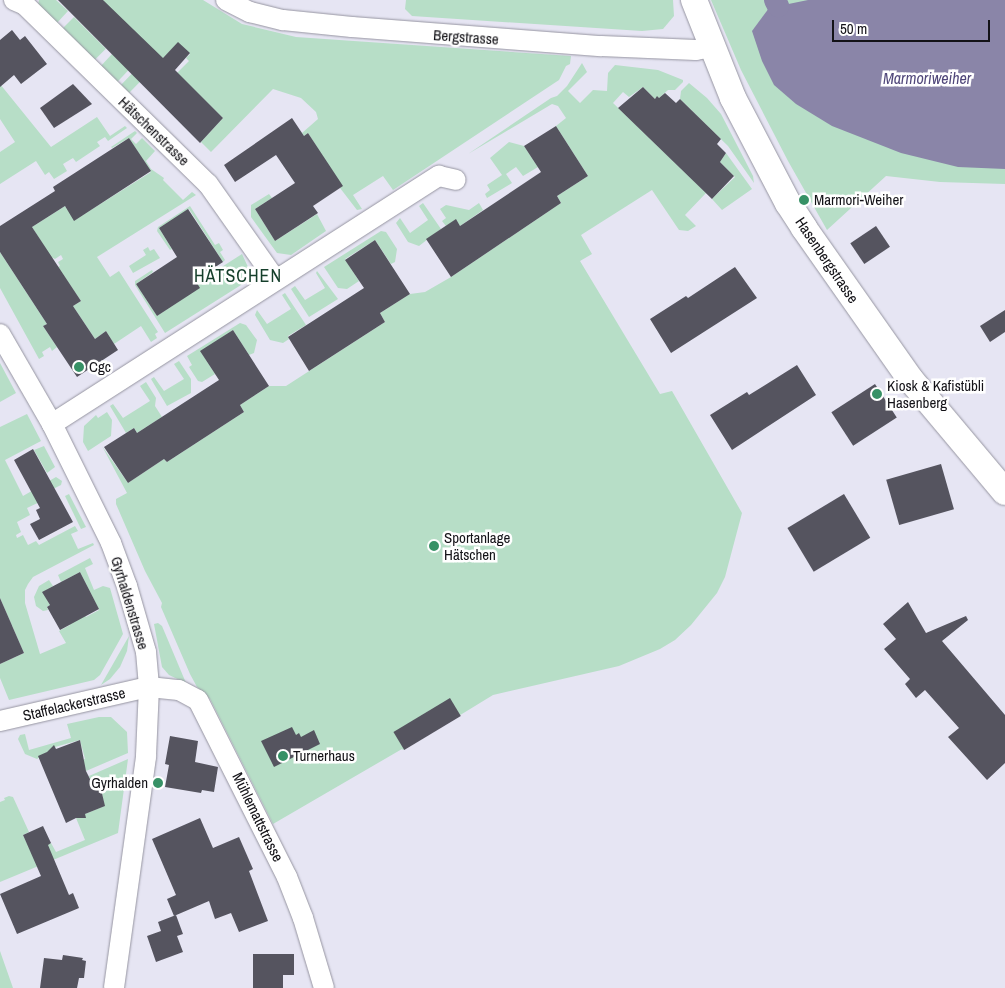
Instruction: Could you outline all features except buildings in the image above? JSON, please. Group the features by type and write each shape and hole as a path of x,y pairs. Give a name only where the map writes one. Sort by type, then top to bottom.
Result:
{"street":[{"name":"Hätschenstrasse","path":"14,0 25,5 208,184 275,279"},
{"name":"Bergstrasse","path":"226,0 250,12 283,20 352,27 601,46 696,50 712,47"},
{"name":"Hasenbergstrasse","path":"694,0 733,98 788,203 824,259 911,380 1005,492"},
{"path":"52,424 275,279 439,176 456,180"},
{"name":"Gyrhaldenstrasse","path":"0,334 52,424 111,543 127,586 146,652 149,687 144,778 114,988"},
{"name":"Staffelackerstrasse","path":"0,721 149,687"},
{"name":"Mühlemattstrasse","path":"149,687 186,692 204,706 288,877 303,918 324,988"}],"green space":[{"path":"39,0 56,0 68,11 56,24 38,5"},
{"path":"103,0 203,0 242,24 296,37 571,56 570,64 566,66 559,80 393,190 383,176 353,195 362,209 357,210 340,188 342,186 308,133 304,136 302,133 318,119 316,112 301,98 273,89 211,152 201,142 223,118 177,73 189,61 186,58 190,54 178,43 128,94 120,86 143,62"},
{"path":"406,0 673,0 674,16 663,29 642,31 412,16 405,9"},
{"name":"Marmoriweiher","path":"711,0 1005,0 1005,184 940,182 886,176 827,230 788,161 741,70"},
{"path":"74,17 106,49 93,62 61,30"},
{"path":"112,54 129,70 117,83 100,67"},
{"name":"Sportanlage Hätschen","path":"582,63 587,72 568,91 580,103 593,90 607,91 608,73 615,65 658,70 683,80 675,90 668,90 659,98 655,99 643,87 629,97 623,92 613,103 706,193 685,215 696,226 688,231 679,230 652,190 581,235 592,254 580,261 660,394 672,391 742,513 725,577 717,593 691,625 675,640 660,649 619,666 493,695 403,750 273,824 210,699 197,687 190,674 161,607 162,603 145,571 116,504 116,499 127,493 102,446 128,483 164,459 167,462 244,412 240,405 269,386 286,386 385,322 380,313 410,294 425,292 451,277 561,203 557,196 588,176 556,126 566,118 558,106 552,104 468,154 551,98 557,96 567,86"},
{"path":"689,83 707,98 721,114 753,176 754,183 728,146 680,99 681,91"},
{"path":"0,84 51,147 97,117 110,136 125,126 127,128 108,141 105,137 97,142 100,146 76,162 73,158 63,164 67,171 54,179 49,172 45,175 36,161 0,184 0,152 15,142 0,119"},
{"path":"135,131 137,133 131,139 136,144 142,138 155,151 146,161 151,169 164,178 163,180 183,200 192,192 196,195 97,257 110,277 119,271 158,332 155,334 157,338 151,342 141,326 114,344 106,331 95,339 73,306 81,301 58,267 60,266 58,262 63,259 61,255 55,259 51,257 32,227 65,206 75,220 151,172 129,138 111,147"},
{"path":"509,142 524,146 538,167 523,176 516,167 506,174 512,183 487,198 485,194 490,190 487,185 502,175 490,158"},
{"path":"726,153 752,189 722,210 712,199 735,177 720,162"},
{"path":"269,194 272,198 255,209 275,241 317,214 326,231 291,255 277,253 251,217 251,205"},
{"path":"423,203 441,229 419,246 408,242 396,223 400,218 410,233 428,220 419,206"},
{"path":"479,203 483,210 460,226 456,220 446,226 442,221 446,218 440,209 446,205 469,210"},
{"path":"190,206 215,245 219,243 223,250 220,252 225,260 223,262 189,209 159,228 172,249 170,250 157,231 158,227"},
{"path":"381,231 386,232 397,249 395,262 391,264 375,240 345,259 359,281 347,289 338,288 324,267"},
{"path":"148,247 150,251 154,249 160,258 133,273 129,266 146,255 143,250"},
{"path":"0,252 47,324 43,326 57,347 52,351 50,347 42,352 44,356 39,359 0,288"},
{"path":"242,254 248,267 248,274 241,285 165,333 135,285 135,281 152,270 153,272 136,284 157,316 199,288 195,280 214,267 217,270"},
{"path":"317,271 338,299 309,317 291,289 295,286 305,300 325,288 316,273"},
{"path":"285,293 306,325 288,336 289,339 283,343 270,340 255,315 257,310 267,324 291,309 282,295"},
{"path":"240,323 246,325 257,340 254,353 249,355 233,330 201,352 215,374 202,382 198,381 189,367 192,365 187,356"},
{"path":"179,361 191,379 191,393 167,406 151,379 154,377 164,391 184,379 174,364"},
{"path":"0,363 16,393 0,402"},
{"path":"146,382 156,398 155,406 162,417 137,433 134,428 126,433 110,406 113,404 123,418 150,401 140,386"},
{"path":"107,412 112,420 111,436 88,451 83,442 84,426 96,415 98,418"},
{"path":"27,414 41,441 5,460 23,496 56,477 62,481 61,485 45,493 48,498 27,508 30,515 17,522 21,532 16,535 17,538 23,535 28,545 36,541 39,545 75,526 78,531 71,534 78,549 93,543 94,545 33,577 25,590 25,603 40,654 66,643 59,631 70,625 69,622 84,614 86,617 99,610 80,572 61,582 58,575 90,558 93,564 85,568 94,590 103,586 110,588 123,634 100,675 94,680 9,700 0,678 0,664 24,653 0,598 0,427"},
{"path":"44,446 55,467 47,473 34,450"},
{"path":"69,494 86,527 81,529 65,496"},
{"path":"49,580 53,586 43,592 50,605 47,607 48,610 43,611 36,606 34,597 39,586"},
{"path":"158,623 162,626 186,683 169,675 162,667 154,624"},
{"path":"129,636 127,651 120,667 110,679 101,685"},
{"path":"99,717 111,717 127,732 128,753 86,771 82,760 85,759 80,740 55,747 37,759 25,754 18,739 20,735 25,734 29,750 71,738 67,724"},
{"path":"128,759 118,833 0,882 0,802 5,800 4,798 13,797 29,832 23,835 31,852 51,843 56,852 85,840 76,818 85,816 85,814 102,807 104,803 100,785 93,787 89,776"},
{"path":"0,951 13,988 0,988"}],"water":[{"name":"Marmoriweiher","path":"808,0 1005,0 1005,169 958,167 901,153 832,126 796,104 774,85 762,61 752,31 769,8"}],"waterway":[{"path":"775,0 778,6"}],"place":[{"name":"Marmori-Weiher","path":"804,200"},
{"name":"Cgc","path":"79,367"},
{"name":"Kiosk & Kafistübli Hasenberg","path":"877,394"},
{"name":"Sportanlage Hätschen","path":"434,546"},
{"name":"Turnerhaus","path":"283,756"},
{"name":"Gyrhalden","path":"158,783"}],"district":[{"name":"HÄTSCHEN","path":"238,276"}]}
